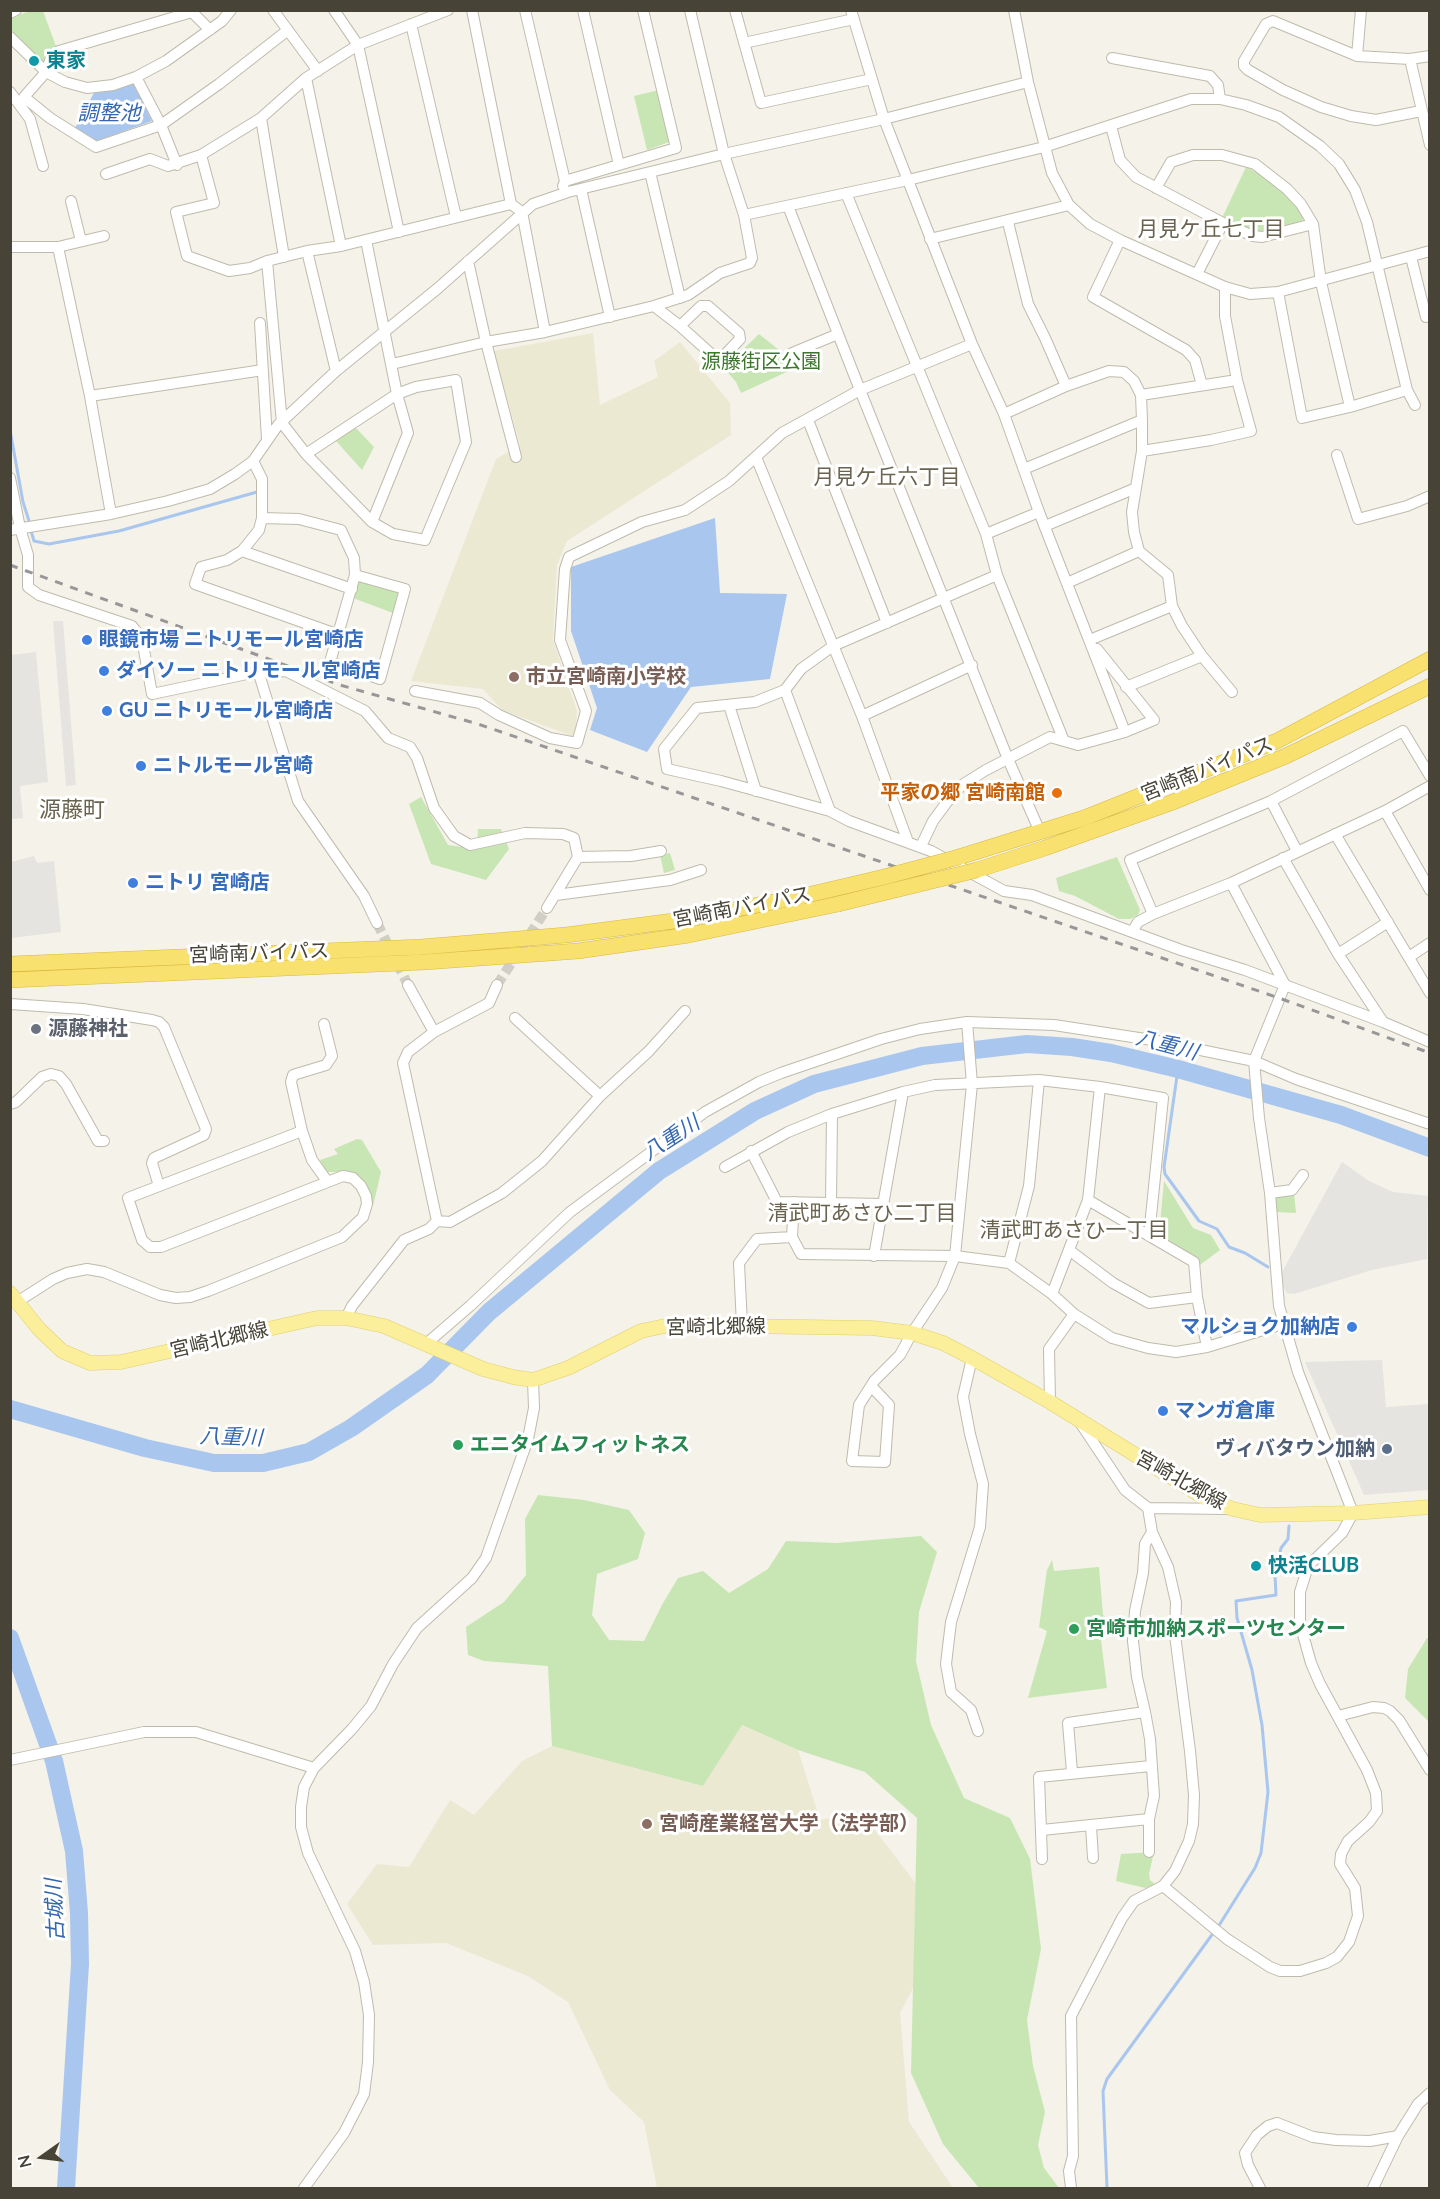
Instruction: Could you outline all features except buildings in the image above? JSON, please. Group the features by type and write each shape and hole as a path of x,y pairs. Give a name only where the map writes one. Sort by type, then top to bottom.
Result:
{"highway":[{"name":"宮崎南バイパス","path":"10,963 422,947 566,935 681,920 803,896 884,878 959,857 1144,796 1277,741 1430,659"},
{"name":"宮崎南バイパス","path":"10,980 425,962 578,951 689,935 838,904 977,870 1055,845 1184,798 1286,756 1430,686"}],"main road":[{"name":"宮崎北郷線","path":"14,1297 39,1329 62,1351 90,1363 121,1362 316,1318 346,1318 384,1326 483,1369 533,1380 568,1368 641,1331 670,1325 872,1328 912,1333 943,1343 972,1358 1050,1402 1205,1498 1233,1509 1260,1515 1353,1513 1430,1507"}],"street":[{"path":"10,13 16,10"},
{"path":"10,37 46,72 65,82 87,88 113,85 136,77 166,62 210,30 231,10"},
{"path":"273,10 318,71"},
{"path":"334,10 358,45 399,232"},
{"path":"106,174 150,159 168,166 177,165 201,155 261,118 306,78 358,45 448,10"},
{"path":"472,10 511,204 522,212 545,332"},
{"path":"525,10 565,181 560,194"},
{"path":"583,10 619,165"},
{"path":"565,181 676,148 643,10"},
{"path":"392,364 486,342 545,332 654,306 688,295 720,273 750,263 752,258 744,215 724,154 690,10"},
{"path":"735,10 761,103 872,79"},
{"path":"1014,10 1028,82 1052,173 1069,206 1090,224 1120,240 1225,287 1250,294 1278,292 1321,282 1430,251"},
{"path":"1358,56 1360,10"},
{"path":"210,30 192,12 59,51 51,58 46,72 24,97 50,118 96,147 161,125 219,84 288,30"},
{"path":"744,43 852,15 884,119 972,344 1004,414 1066,583 1125,732"},
{"path":"1420,111 1376,120 1351,116 1321,107 1282,90 1248,70 1244,66 1244,61 1266,24 1273,21 1358,56 1410,59 1430,56"},
{"path":"411,24 456,217"},
{"path":"1112,58 1209,76 1218,85 1220,99"},
{"path":"1410,59 1420,111 1430,145"},
{"path":"136,77 161,125 177,165"},
{"path":"306,78 341,246"},
{"path":"15,529 111,514 168,501 210,489 235,474 253,461 278,425 336,372 386,332 533,204 560,194 724,154 884,119 1028,82"},
{"path":"10,93 15,105 30,119 43,166"},
{"path":"744,215 908,180 1044,147 1191,99 1220,99 1246,105 1279,117 1320,146 1339,164 1355,190 1367,222 1407,390 1414,405"},
{"path":"261,118 284,257"},
{"path":"1111,126 1120,160 1136,177 1223,224 1253,236 1262,237 1312,224"},
{"path":"201,155 214,203 176,212 186,256 229,271 250,268 267,261 341,246 511,204"},
{"path":"1156,188 1171,162 1193,155 1222,155 1255,164 1287,189 1301,204 1312,224 1321,282 1350,407"},
{"path":"650,172 680,298"},
{"path":"581,189 610,317"},
{"path":"846,193 986,534 997,575 1064,741"},
{"path":"71,201 81,241"},
{"path":"789,206 860,390 1008,759 1040,832"},
{"path":"930,239 1069,206"},
{"path":"1008,222 1028,304 1066,386"},
{"path":"1197,274 1223,224"},
{"path":"10,247 58,247 104,236"},
{"path":"366,240 397,394 408,433 372,522"},
{"path":"1120,240 1093,297 1186,350 1195,360 1202,385"},
{"path":"58,247 90,396 111,514"},
{"path":"308,251 336,372"},
{"path":"1411,257 1426,317 1430,316"},
{"path":"267,261 282,423 306,454 372,522 393,534 425,540 465,442 456,380 416,387 397,394 306,454"},
{"path":"468,261 516,457"},
{"path":"1142,451 1251,431 1237,380 1226,316 1225,287"},
{"path":"1278,292 1302,418 1407,390"},
{"path":"654,306 719,361 740,339 739,333 708,306 701,306 680,326"},
{"path":"260,323 267,439"},
{"path":"792,353 838,333"},
{"path":"416,691 480,703 550,738 577,743 586,711 560,640 565,569 569,557 642,522 685,510 729,481 782,433 860,390 972,344"},
{"path":"90,396 262,370"},
{"path":"1004,414 1066,386 1109,371 1124,372 1134,381 1141,395 1142,420 1142,451 1132,512 1139,551 1168,575 1172,606 1202,656 1232,692"},
{"path":"1141,395 1237,380"},
{"path":"808,420 887,623"},
{"path":"1024,469 1142,420"},
{"path":"1336,454 1358,519 1407,506 1430,496"},
{"path":"756,457 862,716 908,842"},
{"path":"253,461 262,479 262,518 259,530 242,551 227,560 201,567 195,584 339,635"},
{"path":"10,478 15,529 28,555 28,587 39,595 132,626 142,639 152,694 246,674 286,671 365,711 388,738 410,747 417,758 434,808 454,836 470,844 525,833 563,834 574,838 578,857 547,908"},
{"path":"1045,526 1136,488"},
{"path":"986,534 1039,512"},
{"path":"262,518 299,519 341,530 354,558 356,575 330,662 380,679 405,589 356,575"},
{"path":"242,551 352,589"},
{"path":"1066,583 1139,551"},
{"path":"997,575 833,646 801,669 785,690 755,702 697,708 664,749 667,769 756,790 830,811 849,821 921,846 1004,891 1032,895 1285,985 1430,1042"},
{"path":"1092,639 1172,606"},
{"path":"921,846 933,821 962,785 1008,759 1050,737 1078,745 1125,732 1154,720 1103,657 1084,627"},
{"path":"1126,687 1202,656"},
{"path":"862,716 972,665"},
{"path":"259,674 298,801 364,896 377,923"},
{"path":"785,690 830,811"},
{"path":"729,705 756,790"},
{"path":"1154,914 1130,860 1271,801 1403,731 1430,776"},
{"path":"1132,932 1138,922 1154,914 1231,883 1385,810 1430,786"},
{"path":"1271,801 1297,852"},
{"path":"1385,810 1430,890"},
{"path":"1335,834 1430,993"},
{"path":"578,857 631,856 661,850"},
{"path":"1283,858 1338,954 1383,1022"},
{"path":"556,895 670,880 701,870"},
{"path":"1163,1886 1227,1939 1270,1967 1280,1971 1309,1969 1337,1957 1349,1942 1358,1916 1355,1888 1340,1864 1341,1854 1348,1841 1370,1822 1377,1810 1376,1793 1367,1770 1311,1663 1300,1624 1300,1592 1308,1566 1342,1533 1353,1513 1298,1372 1279,1306 1270,1192 1254,1066 1285,985 1231,883"},
{"path":"1338,954 1388,922"},
{"path":"1408,957 1430,943"},
{"path":"408,985 434,1032"},
{"path":"437,1221 403,1063 408,1052 434,1032 489,1003 497,985"},
{"path":"10,1004 83,1009 152,1020 159,1022 164,1028 206,1129 204,1135 154,1158 152,1163 159,1186"},
{"path":"346,1318 352,1306 404,1240 429,1229 437,1221 450,1222 502,1192 542,1161 600,1096 648,1051 685,1011"},
{"path":"515,1018 600,1096"},
{"path":"324,1024 332,1056 326,1065 293,1075 291,1082 302,1131 312,1160 327,1181"},
{"path":"426,1344 570,1212 705,1112 759,1082 881,1039 920,1029 1054,1025 1104,1031 1254,1066 1430,1124"},
{"path":"871,1386 889,1405 885,1462 852,1461 859,1405 871,1386 900,1355 942,1288 956,1256 971,1079 968,1027"},
{"path":"10,1104 16,1102 42,1077 51,1074 59,1076 66,1084 98,1141 104,1142"},
{"path":"725,1167 788,1132 832,1114 903,1092 971,1079 1039,1080 1100,1087 1163,1098 1149,1236"},
{"path":"1009,1263 1029,1186 1039,1080"},
{"path":"1052,1294 1088,1200 1100,1087"},
{"path":"874,1256 903,1092"},
{"path":"831,1202 832,1114"},
{"path":"14,1297 60,1276 87,1269 104,1272 160,1295 176,1298 190,1297 342,1237 357,1225 363,1217 367,1204 361,1186 354,1178 343,1176 162,1246 150,1247 142,1240 128,1198 302,1131"},
{"path":"751,1152 777,1202 883,1204"},
{"path":"1270,1192 1292,1190 1303,1175"},
{"path":"1088,1200 1194,1262 1197,1297 1207,1347"},
{"path":"794,1202 792,1237 801,1254 956,1256 1009,1263 1052,1294 1074,1314 1112,1338 1148,1348 1176,1352 1207,1347 1283,1324"},
{"path":"742,1325 739,1263 757,1239 792,1237"},
{"path":"1069,1250 1113,1283 1149,1303 1197,1297"},
{"path":"1050,1402 1049,1349 1074,1314"},
{"path":"972,1358 963,1397 983,1484 980,1527 951,1622 946,1664 951,1692 971,1710 978,1731"},
{"path":"304,2188 344,2133 364,2094 369,2015 364,1982 355,1951 308,1853 301,1827 300,1807 304,1787 314,1768 352,1730 371,1706 393,1664 417,1628 472,1578 486,1558 519,1470 528,1439 534,1408 533,1380"},
{"path":"1079,1420 1125,1490 1148,1508 1233,1509"},
{"path":"1071,2188 1070,2171 1073,2156 1071,2016 1122,1918 1134,1901 1163,1886 1175,1871 1189,1841 1193,1824 1194,1795 1175,1635 1176,1602 1168,1567 1152,1532 1148,1508"},
{"path":"1149,1852 1149,1819 1154,1796 1150,1739 1137,1677 1133,1641 1145,1544 1152,1532"},
{"path":"1338,1716 1373,1707 1390,1711 1399,1720 1430,1770"},
{"path":"1072,1772 1068,1723 1145,1712"},
{"path":"10,1760 68,1746 144,1732 196,1732 314,1768"},
{"path":"1042,1859 1039,1777 1151,1766"},
{"path":"1042,1830 1149,1819"},
{"path":"1090,1826 1093,1858"},
{"path":"1374,2188 1398,2136 1418,2104 1430,2093"},
{"path":"1260,2188 1248,2165 1245,2153 1257,2135 1268,2126 1277,2123 1313,2137 1336,2140 1370,2141 1398,2136"}],"shaded area":[{"path":"593,333 600,405 658,377 654,361 680,342 730,403 731,435 567,541 557,565 553,640 577,711 575,737 502,710 483,689 411,681 496,459 520,445 494,351"},
{"path":"53,621 63,621 76,785 66,786"},
{"path":"36,652 48,782 20,786 23,818 11,819 11,655"},
{"path":"34,856 37,863 54,861 61,932 11,938 11,862"},
{"path":"1342,1162 1369,1181 1393,1192 1428,1196 1427,1259 1372,1270 1294,1294 1287,1293 1282,1285 1281,1274"},
{"name":"ヴィバタウン加納","path":"1382,1360 1386,1407 1429,1404 1429,1490 1364,1495 1305,1362"},
{"path":"741,1725 798,1750 820,1820 861,1812 947,1924 900,2013 909,2122 953,2188 657,2188 644,2122 610,2090 568,2002 528,1976 446,1943 373,1945 347,1904 377,1864 409,1867 450,1800 474,1815 522,1761 552,1746 703,1786"}],"green space":[{"path":"30,11 43,11 57,49 40,65 11,32 10,18"},
{"path":"659,90 672,141 647,150 634,96"},
{"path":"1246,167 1262,175 1290,199 1304,217 1301,223 1262,232 1251,231 1222,218"},
{"name":"源藤街区公園","path":"759,334 794,362 791,370 741,393 736,382 724,368"},
{"path":"355,427 374,447 362,470 336,441"},
{"path":"360,581 398,592 393,613 353,598"},
{"path":"421,797 448,845 477,849 478,829 501,829 509,849 486,880 431,864 409,804"},
{"path":"670,853 675,870 664,873 660,855"},
{"path":"1117,857 1140,910 1138,915 1130,919 1119,919 1075,896 1059,891 1056,878"},
{"path":"357,1139 362,1140 381,1172 373,1206 369,1194 351,1172 326,1172 320,1160 338,1154 334,1149"},
{"path":"1164,1181 1193,1228 1211,1235 1220,1250 1200,1265 1159,1234"},
{"path":"1294,1193 1296,1213 1276,1212 1275,1195"},
{"path":"538,1495 584,1500 629,1510 645,1533 638,1559 597,1574 592,1615 609,1640 644,1641 678,1578 703,1571 729,1593 768,1569 786,1541 836,1543 921,1536 937,1552 919,1612 916,1661 931,1725 964,1798 1010,1818 1030,1859 1041,1949 1027,2020 1033,2066 1045,2112 1038,2145 1044,2168 1059,2188 979,2188 943,2144 911,2073 917,1818 865,1772 798,1750 742,1725 703,1786 552,1746 548,1666 484,1661 468,1655 466,1627 504,1602 526,1575 525,1519"},
{"name":"宮崎市加納スポーツセンター","path":"1052,1560 1054,1571 1099,1567 1106,1630 1100,1632 1107,1688 1028,1698 1047,1631 1039,1627 1047,1570"},
{"path":"1429,1638 1429,1722 1405,1698 1408,1669"},
{"path":"1154,1852 1149,1874 1150,1880 1156,1885 1145,1888 1116,1881 1121,1854"}],"water":[{"name":"調整池","path":"134,84 152,121 97,141 75,128 95,91 109,91"},
{"path":"715,518 720,593 787,594 770,679 691,687 647,752 590,730 597,708 571,631 571,567"}],"waterway":[{"path":"10,430 23,502 30,524"},
{"path":"31,531 34,541 49,544 119,531 257,492"},
{"name":"八重川","path":"10,1409 145,1448 214,1463 263,1463 309,1452 351,1428 427,1375 489,1312 659,1171 755,1111 814,1084 922,1056 1027,1044 1072,1047 1111,1053 1178,1069 1341,1115 1430,1148"},
{"path":"1178,1069 1164,1167 1165,1174 1199,1221 1217,1229 1229,1247 1245,1253 1268,1267"},
{"path":"1218,1927 1255,1868 1261,1853 1268,1792 1262,1725 1252,1670 1237,1618 1236,1601 1276,1595 1275,1575 1281,1548 1288,1539 1289,1526"},
{"name":"古城川","path":"10,1638 54,1761 74,1851 80,1964 66,2188"},
{"path":"1107,2188 1103,2091 1107,2079 1214,1932"}],"tunnel":[{"path":"497,985 547,908"},
{"path":"377,923 408,985"}],"railway":[{"path":"10,565 340,685 478,724 1279,998 1430,1053"}],"place":[{"name":"東家","path":"34,61"},
{"name":"眼鏡市場 ニトリモール宮崎店","path":"87,640"},
{"name":"ダイソー ニトリモール宮崎店","path":"104,671"},
{"name":"市立宮崎南小学校","path":"514,677"},
{"name":"GU ニトリモール宮崎店","path":"107,711"},
{"name":"ニトルモール宮崎","path":"141,766"},
{"name":"平家の郷 宮崎南館","path":"1057,793"},
{"name":"ニトリ 宮崎店","path":"133,883"},
{"name":"源藤神社","path":"36,1029"},
{"name":"マルショク加納店","path":"1352,1327"},
{"name":"マンガ倉庫","path":"1163,1411"},
{"name":"エニタイムフィットネス","path":"458,1445"},
{"name":"ヴィバタウン加納","path":"1387,1449"},
{"name":"快活CLUB","path":"1256,1566"},
{"name":"宮崎市加納スポーツセンター","path":"1074,1629"},
{"name":"宮崎産業経営大学（法学部）","path":"647,1824"}],"district":[{"name":"月見ケ丘七丁目","path":"1211,229"},
{"name":"月見ケ丘六丁目","path":"887,477"},
{"name":"源藤町","path":"72,810"},
{"name":"清武町あさひ二丁目","path":"862,1213"},
{"name":"清武町あさひ一丁目","path":"1074,1230"}]}
